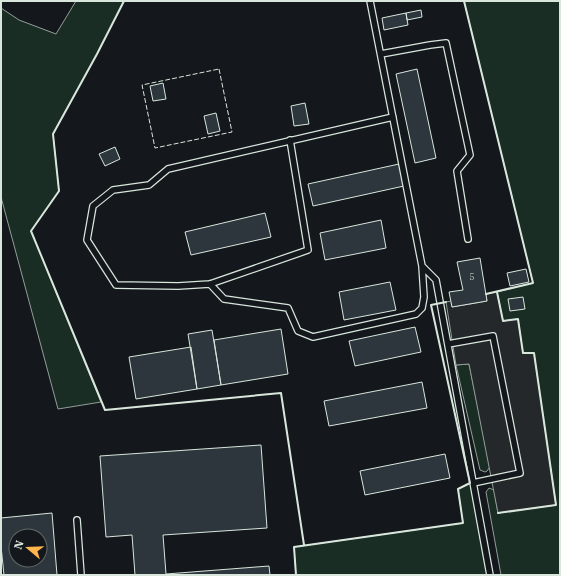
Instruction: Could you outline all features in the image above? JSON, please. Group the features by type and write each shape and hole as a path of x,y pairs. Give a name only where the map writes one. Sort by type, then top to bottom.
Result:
{"lane":[{"path":"210,284 224,299 288,308 298,331 313,337 416,314 422,308 424,298 422,266 370,1"},
{"path":"381,54 446,43 470,155 457,171 468,239"},
{"path":"290,140 308,250 210,284 178,286 116,285 87,240 93,206 114,190 149,185 168,169 290,140 393,117"},
{"path":"422,266 436,280 490,575"},
{"path":"448,344 493,336 520,473 473,483"},
{"path":"77,520 81,575"}],"green space":[{"path":"76,1 124,1 53,134 59,191 31,231 101,402 58,409 1,197 1,8 19,20 56,34"},
{"path":"464,1 560,1 560,575 501,575 486,492 489,488 494,490 498,513 556,505 533,353 523,353 503,321 497,292 533,283"},
{"path":"469,364 490,467 485,472 480,470 456,365"},
{"path":"470,483 487,575 296,575 294,547 463,523 458,489"}],"shaded area":[{"path":"497,292 503,321 518,319 523,353 534,353 556,505 498,513 469,364 456,365 446,302 451,301 452,307 487,301 486,294"}],"building":[{"path":"421,10 422,17 407,20 406,13"},
{"path":"406,13 408,25 384,30 382,18"},
{"path":"417,69 436,158 415,163 396,74"},
{"path":"163,83 166,99 153,101 150,86"},
{"path":"305,103 309,124 294,126 291,106"},
{"path":"216,113 220,131 208,134 204,116"},
{"path":"115,147 120,159 105,166 99,154"},
{"path":"399,164 404,186 313,206 308,184"},
{"path":"265,213 271,237 191,255 185,232"},
{"path":"381,220 386,248 325,260 320,233"},
{"path":"480,258 487,301 452,307 449,292 463,290 457,262"},
{"path":"526,269 529,282 510,286 507,273"},
{"path":"390,282 396,310 344,320 339,292"},
{"path":"523,297 525,309 510,311 508,299"},
{"path":"415,327 421,352 355,366 349,341"},
{"path":"281,329 288,374 221,385 214,340"},
{"path":"212,330 221,385 197,389 188,334"},
{"path":"191,347 197,389 136,399 129,357"},
{"path":"422,382 427,408 329,426 324,401"},
{"path":"261,445 267,528 163,535 166,574 269,566 270,575 135,575 132,535 106,537 100,456"},
{"path":"445,454 450,478 365,495 360,471"},
{"path":"52,513 57,575 4,575 1,546 1,518"}],"fence":[{"path":"219,69 232,132 155,148 142,85 219,69"}],"wall":[{"path":"124,1 53,134 59,191 31,231 105,410 281,393 304,545"},
{"path":"464,1 533,283 486,294"},
{"path":"497,292 503,321 518,319 523,353 534,353 556,505 498,513"},
{"path":"296,575 294,547 463,523 458,489 470,483 431,305 446,302"}]}
